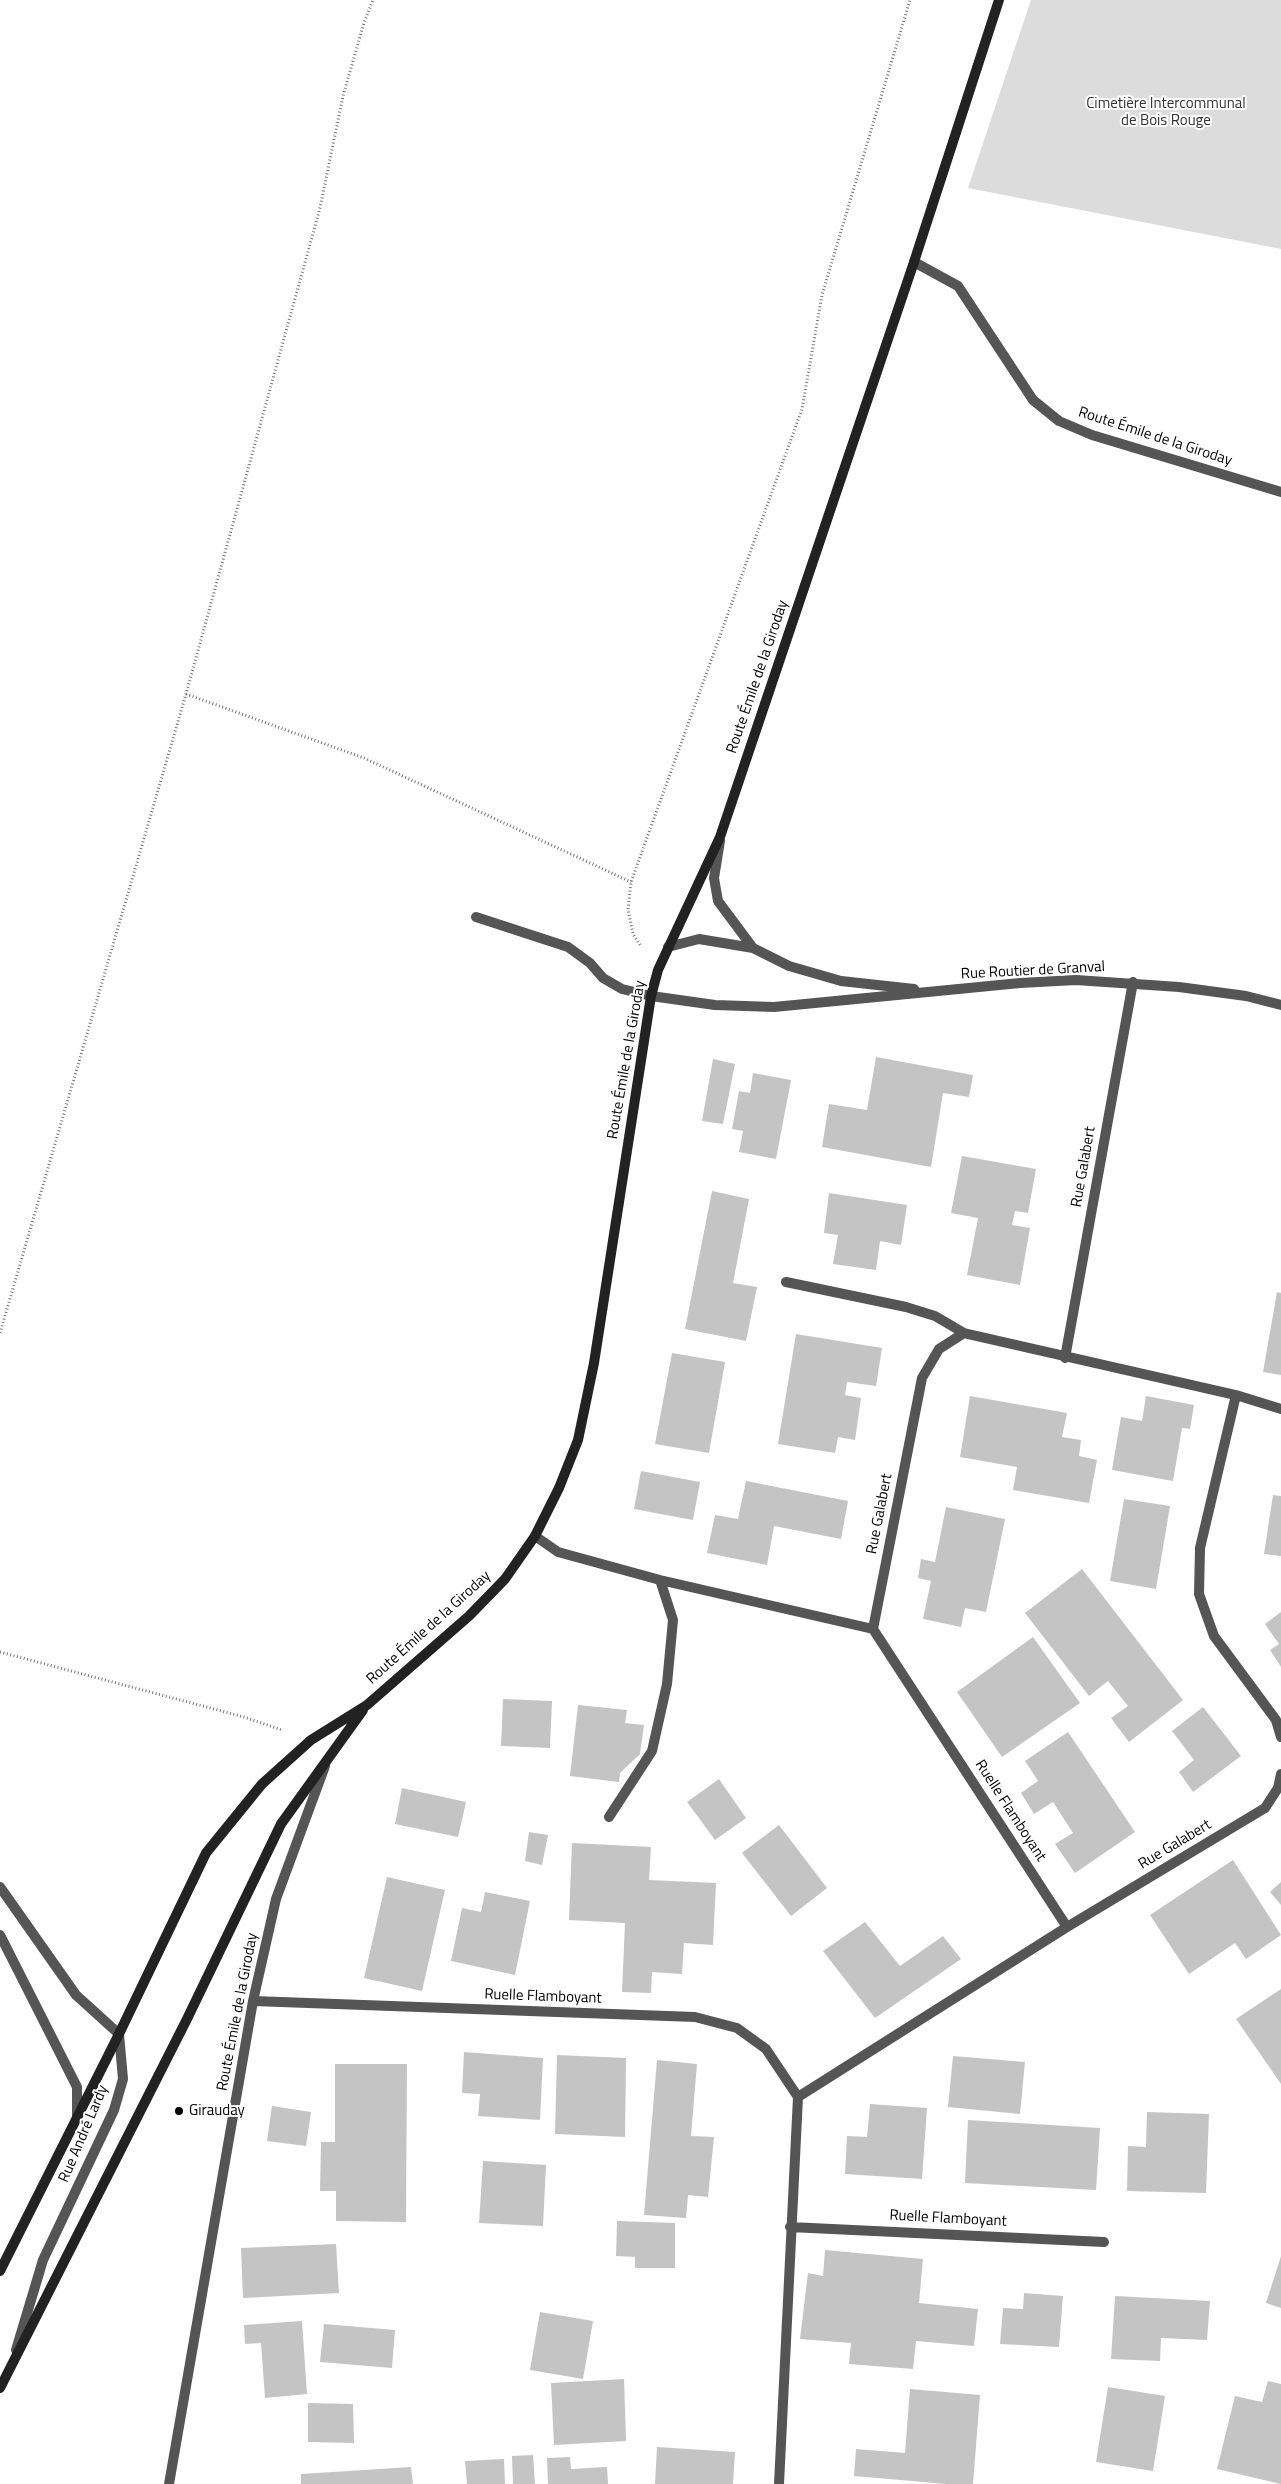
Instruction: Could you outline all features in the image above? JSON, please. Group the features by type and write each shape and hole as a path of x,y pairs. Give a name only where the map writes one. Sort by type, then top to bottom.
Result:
{"main road":[{"name":"Route Émile de la Giroday","path":"0,2271 119,2034 206,1853 262,1784 311,1740 367,1705 469,1616 505,1579 535,1536 560,1488 578,1440 594,1363 651,996 658,970 720,837 914,262 999,0"},
{"name":"Route Émile de la Giroday","path":"0,2388 187,2019 281,1824 367,1705"}],"street":[{"name":"Route Émile de la Giroday","path":"914,262 958,286 1033,400 1059,421 1092,435 1281,492"},
{"name":"Rue Routier de Granval","path":"720,837 714,878 718,901 753,948"},
{"name":"Rue Routier de Granval","path":"476,917 568,947 590,963 603,978 622,989 651,996 715,1005 774,1007 1067,981 1133,982 1236,995 1281,1005"},
{"name":"Rue Routier de Granval","path":"668,947 699,939 753,948 789,966 841,981 934,992"},
{"name":"Rue Galabert","path":"1065,1358 1133,982"},
{"path":"786,1282 906,1307 935,1316 964,1334 1236,1395 1281,1409"},
{"name":"Rue Galabert","path":"873,1629 922,1378 939,1349 964,1334"},
{"path":"1236,1395 1200,1548 1199,1594 1214,1636 1276,1720 1281,1737"},
{"path":"535,1536 558,1552 660,1580 873,1629"},
{"path":"609,1817 652,1752 667,1684 673,1620 660,1580"},
{"name":"Ruelle Flamboyant","path":"873,1629 1067,1927"},
{"name":"Route Émile de la Giroday","path":"169,2484 253,2001 276,1899 327,1760"},
{"name":"Rue Galabert","path":"1067,1927 1266,1808 1278,1788 1281,1774"},
{"path":"0,1887 76,1995 119,2034"},
{"path":"779,2484 790,2227 798,2097 1067,1927"},
{"name":"Rue André Lardy","path":"0,1935 77,2087 77,2117"},
{"name":"Ruelle Flamboyant","path":"253,2001 695,2017 737,2028 766,2049 798,2097"},
{"name":"Rue André Lardy","path":"11,2365 44,2260 114,2110 123,2079 119,2034"},
{"name":"Ruelle Flamboyant","path":"790,2227 1104,2242"}],"path":[{"path":"0,1333 186,694 320,208 344,96 364,23 373,0"},
{"path":"658,970 633,934 628,910 630,882 802,409 822,295 910,0"},
{"path":"186,694 364,758 630,882"},
{"path":"0,1652 244,1717 311,1740"}],"green space":[{"name":"Cimetière Intercommunal de Bois Rouge","path":"1031,0 1281,0 1281,249 968,188"}],"building":[{"path":"876,1057 973,1075 969,1097 943,1093 931,1167 822,1147 829,1104 867,1110"},
{"path":"713,1059 735,1064 723,1124 702,1121"},
{"path":"753,1073 791,1080 776,1159 739,1152 743,1131 732,1129 739,1091 750,1093"},
{"path":"962,1156 1036,1169 1028,1213 1015,1211 1012,1225 1030,1228 1020,1285 967,1275 978,1218 951,1213"},
{"path":"712,1191 749,1199 733,1283 757,1287 746,1341 685,1329"},
{"path":"829,1193 907,1205 901,1245 880,1241 876,1270 833,1264 838,1235 824,1233"},
{"path":"1277,1292 1281,1293 1281,1375 1263,1372"},
{"path":"796,1334 882,1348 876,1386 847,1382 845,1395 861,1398 855,1440 838,1437 835,1453 778,1444"},
{"path":"672,1353 725,1362 709,1453 655,1444"},
{"path":"970,1396 1067,1413 1062,1437 1081,1440 1079,1456 1097,1460 1089,1503 1013,1490 1017,1467 960,1457"},
{"path":"1146,1396 1194,1405 1190,1429 1182,1428 1173,1481 1112,1470 1121,1417 1142,1421"},
{"path":"641,1471 700,1482 693,1520 634,1509"},
{"path":"746,1481 848,1501 841,1539 774,1526 767,1565 707,1553 715,1515 738,1519"},
{"path":"1273,1495 1281,1496 1281,1556 1264,1554"},
{"path":"1124,1499 1170,1506 1156,1589 1110,1581"},
{"path":"946,1507 1005,1519 986,1612 965,1608 961,1627 923,1619 931,1581 918,1578 921,1559 935,1562"},
{"path":"1082,1569 1183,1700 1129,1742 1111,1718 1128,1706 1108,1681 1089,1696 1025,1613"},
{"path":"1281,1612 1281,1667 1270,1650 1279,1644 1265,1624"},
{"path":"1033,1637 1080,1703 1002,1757 957,1692"},
{"path":"503,1699 552,1701 550,1748 501,1746"},
{"path":"578,1705 627,1710 625,1723 644,1725 640,1754 620,1773 619,1782 570,1776"},
{"path":"1203,1707 1241,1756 1193,1792 1179,1772 1194,1760 1172,1731"},
{"path":"1068,1732 1135,1832 1075,1873 1055,1844 1073,1833 1053,1802 1034,1814 1021,1793 1038,1781 1025,1761"},
{"path":"719,1779 746,1818 715,1840 687,1802"},
{"path":"402,1788 466,1802 458,1837 395,1824"},
{"path":"779,1825 827,1888 791,1916 742,1853"},
{"path":"529,1832 548,1835 542,1865 525,1861"},
{"path":"572,1843 651,1847 649,1880 716,1883 713,1945 684,1943 682,1974 652,1972 651,1993 622,1992 625,1923 569,1920"},
{"path":"1233,1860 1281,1935 1246,1959 1235,1943 1189,1974 1150,1915"},
{"path":"387,1877 445,1890 422,1991 364,1978"},
{"path":"1281,1882 1281,1905 1270,1892"},
{"path":"485,1892 530,1901 515,1975 451,1961 462,1908 481,1912"},
{"path":"865,1922 900,1966 943,1936 961,1959 875,2018 823,1951"},
{"path":"1281,1989 1281,2084 1236,2019"},
{"path":"464,2052 543,2058 540,2120 478,2116 480,2094 462,2093"},
{"path":"557,2055 626,2058 625,2137 555,2134"},
{"path":"953,2056 1025,2062 1020,2114 948,2107"},
{"path":"657,2060 697,2064 691,2136 714,2137 708,2197 688,2195 686,2218 644,2215"},
{"path":"335,2064 407,2064 406,2222 336,2221 336,2191 320,2191 321,2142 335,2142"},
{"path":"870,2104 927,2108 922,2179 845,2174 847,2136 867,2137"},
{"path":"272,2106 311,2112 306,2146 267,2141"},
{"path":"1147,2112 1209,2114 1206,2193 1127,2191 1128,2146 1146,2147"},
{"path":"968,2120 1100,2128 1096,2190 965,2183"},
{"path":"483,2161 546,2165 543,2226 479,2223"},
{"path":"617,2221 675,2223 675,2268 635,2268 635,2257 616,2256"},
{"path":"336,2244 339,2293 243,2298 241,2248"},
{"path":"825,2250 923,2259 919,2303 978,2309 974,2346 916,2341 913,2369 849,2364 851,2343 800,2339 808,2273 823,2276"},
{"path":"1281,2256 1281,2308 1266,2303"},
{"path":"1024,2293 1063,2296 1059,2347 1000,2344 1003,2308 1023,2309"},
{"path":"1115,2296 1210,2301 1207,2340 1161,2338 1160,2361 1111,2359"},
{"path":"540,2312 593,2321 583,2379 530,2370"},
{"path":"302,2321 307,2394 265,2398 261,2343 245,2344 244,2325"},
{"path":"324,2324 395,2330 392,2368 320,2362"},
{"path":"624,2379 626,2441 554,2445 551,2383"},
{"path":"1268,2381 1281,2384 1281,2484 1217,2469 1235,2396 1262,2402"},
{"path":"1108,2387 1165,2396 1153,2471 1096,2462"},
{"path":"910,2389 980,2395 973,2484 946,2484 854,2476 856,2449 905,2453"},
{"path":"308,2403 353,2404 354,2443 308,2442"},
{"path":"657,2447 735,2452 733,2484 655,2484"},
{"path":"533,2455 535,2484 513,2484 512,2456"},
{"path":"570,2457 571,2469 607,2467 608,2484 548,2484 547,2458"},
{"path":"504,2459 505,2484 467,2484 465,2461"},
{"path":"411,2467 413,2484 301,2484 301,2474"}],"place":[{"name":"Girauday","path":"179,2111"}]}
